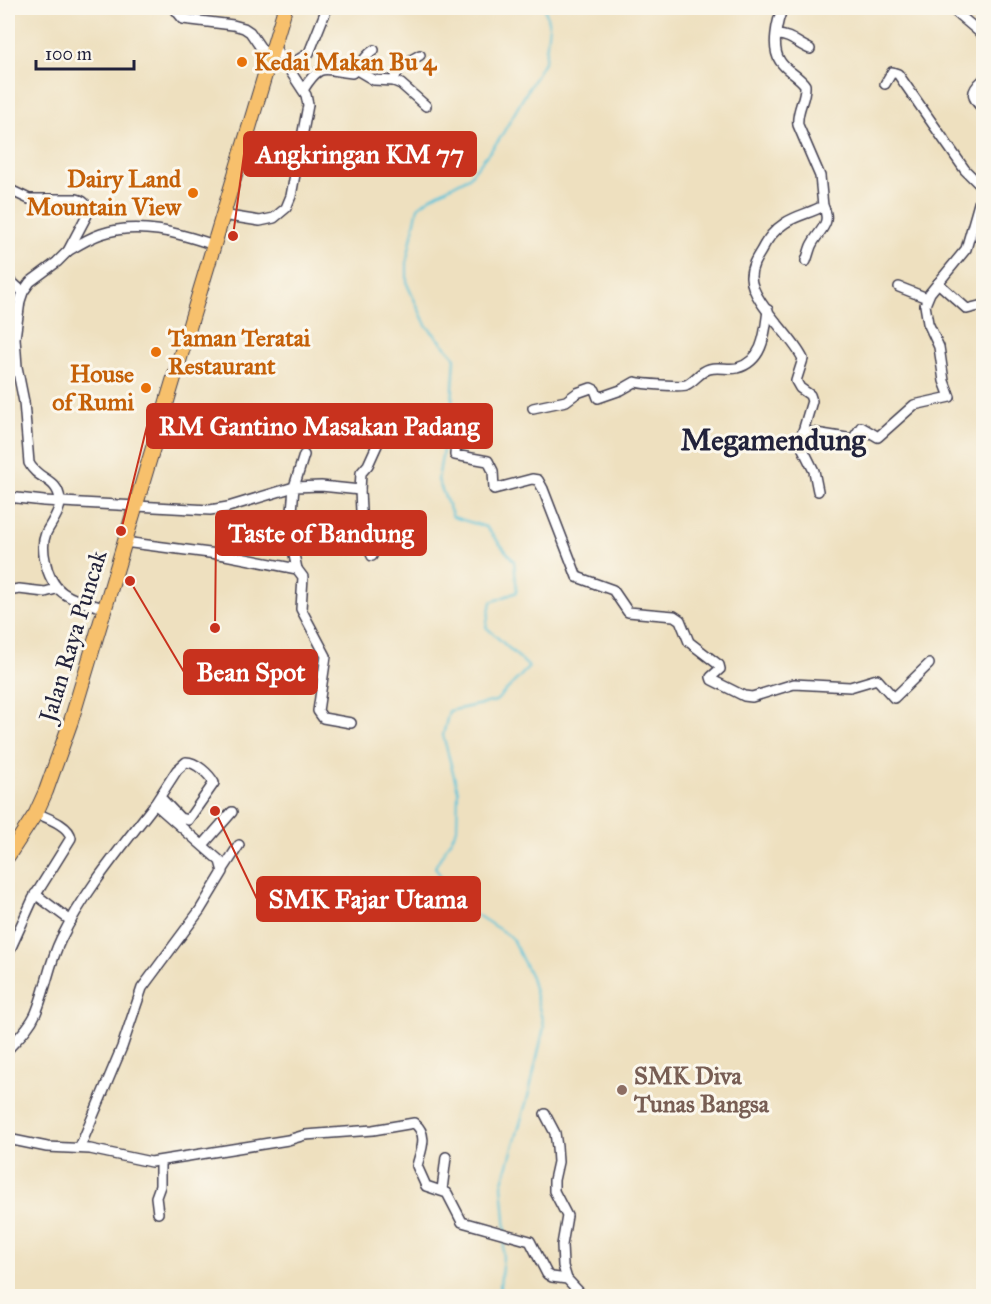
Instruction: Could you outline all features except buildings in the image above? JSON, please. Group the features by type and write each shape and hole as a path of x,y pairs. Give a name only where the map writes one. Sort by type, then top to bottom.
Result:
{"highway":[{"name":"Jalan Raya Puncak","path":"8,856 36,813 69,729 285,8"}],"street":[{"path":"174,8 183,20 233,25 247,29 269,60"},
{"path":"288,66 309,53 327,8"},
{"path":"783,8 777,52 780,61 801,80 805,87 798,113 798,125 820,176 823,206 827,214 827,222 810,247 806,261"},
{"path":"951,8 984,36"},
{"path":"780,35 810,49"},
{"path":"222,215 265,220 277,216 287,206 308,105 303,90 273,45"},
{"path":"303,90 313,76 321,70 335,69 351,74 374,50"},
{"path":"394,81 400,67 420,55"},
{"path":"357,70 374,80 394,81 406,87 426,106"},
{"path":"885,84 892,72 898,74 965,170 983,187 978,237"},
{"path":"984,79 975,86 973,96 984,110"},
{"path":"8,128 8,135"},
{"path":"8,181 10,190 28,199 77,199 86,204 87,215 68,250 57,262 30,282 22,292 15,338 17,367 24,402 29,463 32,468 55,485 60,501 43,543 46,565 56,589 70,598 104,608"},
{"path":"818,490 814,471 801,448 803,431 812,401 810,395 800,388 796,381 803,359 758,295 752,280 752,269 770,237 785,223 823,206"},
{"path":"803,431 853,439 861,427 878,438 914,405 950,397 944,381 939,347 926,314 927,298 978,237 984,222"},
{"path":"68,250 103,233 138,229 167,232 214,245"},
{"path":"939,283 968,309 983,306"},
{"path":"8,287 14,284 22,292"},
{"path":"899,287 927,298"},
{"path":"532,408 561,403 591,388 599,398 635,382 644,385 684,386 710,368 735,369 757,354 762,346 768,310"},
{"path":"372,556 362,532 360,490 362,473 378,443 386,434 396,432 419,438 453,434 456,439 455,455 488,461 493,471 494,489 532,479 538,480 577,577 613,590 628,612 678,618 688,642 719,665 720,669 711,677 712,680 744,696 752,697 794,684 850,687 877,679 894,698 929,664"},
{"path":"304,455 294,487 291,542 297,569 303,577 301,609 326,656 318,711 323,718 351,723"},
{"path":"8,497 214,510 294,487 321,486 360,490"},
{"path":"124,542 225,555 297,569"},
{"path":"8,591 27,588 45,592 56,589"},
{"path":"8,1048 25,1031 36,1013 51,964 71,921 94,885 177,770 187,762 192,762 214,783 188,820 180,818 157,800"},
{"path":"157,800 220,861 224,868"},
{"path":"203,846 232,812"},
{"path":"8,954 35,894 71,836 65,827 36,813"},
{"path":"80,1147 122,1047 142,988 200,910 239,845"},
{"path":"35,894 71,921"},
{"path":"545,1114 555,1133 557,1147 558,1167 554,1180 554,1191 567,1216 562,1245 563,1266 567,1279 583,1296"},
{"path":"8,1142 47,1147 80,1147 160,1162 223,1149 288,1140 305,1135 373,1130 413,1123 418,1126 423,1137 423,1150 417,1166 420,1177 427,1187 442,1190 449,1196 461,1221 528,1240 549,1276 567,1279"},
{"path":"442,1190 446,1157"},
{"path":"158,1213 156,1197 160,1186 160,1162"}],"waterway":[{"path":"447,432 452,403 455,357 426,325 407,284 407,259 418,207 431,197 469,177 499,140 545,60 549,26 545,8"},
{"path":"445,438 438,480 453,517 486,527 514,561 517,592 491,602 486,627 529,667 496,701 449,711 443,735 458,791 457,829 435,867 457,902 511,937 531,977 544,1027 529,1093 502,1185 506,1231"},
{"path":"499,1296 505,1236"}],"place":[{"name":"Kedai Makan Bu 4","path":"242,62"},
{"name":"Dairy Land Mountain View","path":"193,193"},
{"name":"Angkringan KM 77","path":"233,236"},
{"name":"Taman Teratai Restaurant","path":"156,352"},
{"name":"House of Rumi","path":"146,388"},
{"name":"RM Gantino Masakan Padang","path":"121,531"},
{"name":"Bean Spot","path":"130,581"},
{"name":"Taste of Bandung","path":"215,628"},
{"name":"SMK Fajar Utama","path":"215,811"},
{"name":"SMK Diva Tunas Bangsa","path":"622,1090"}],"district":[{"name":"Megamendung","path":"773,440"}]}
